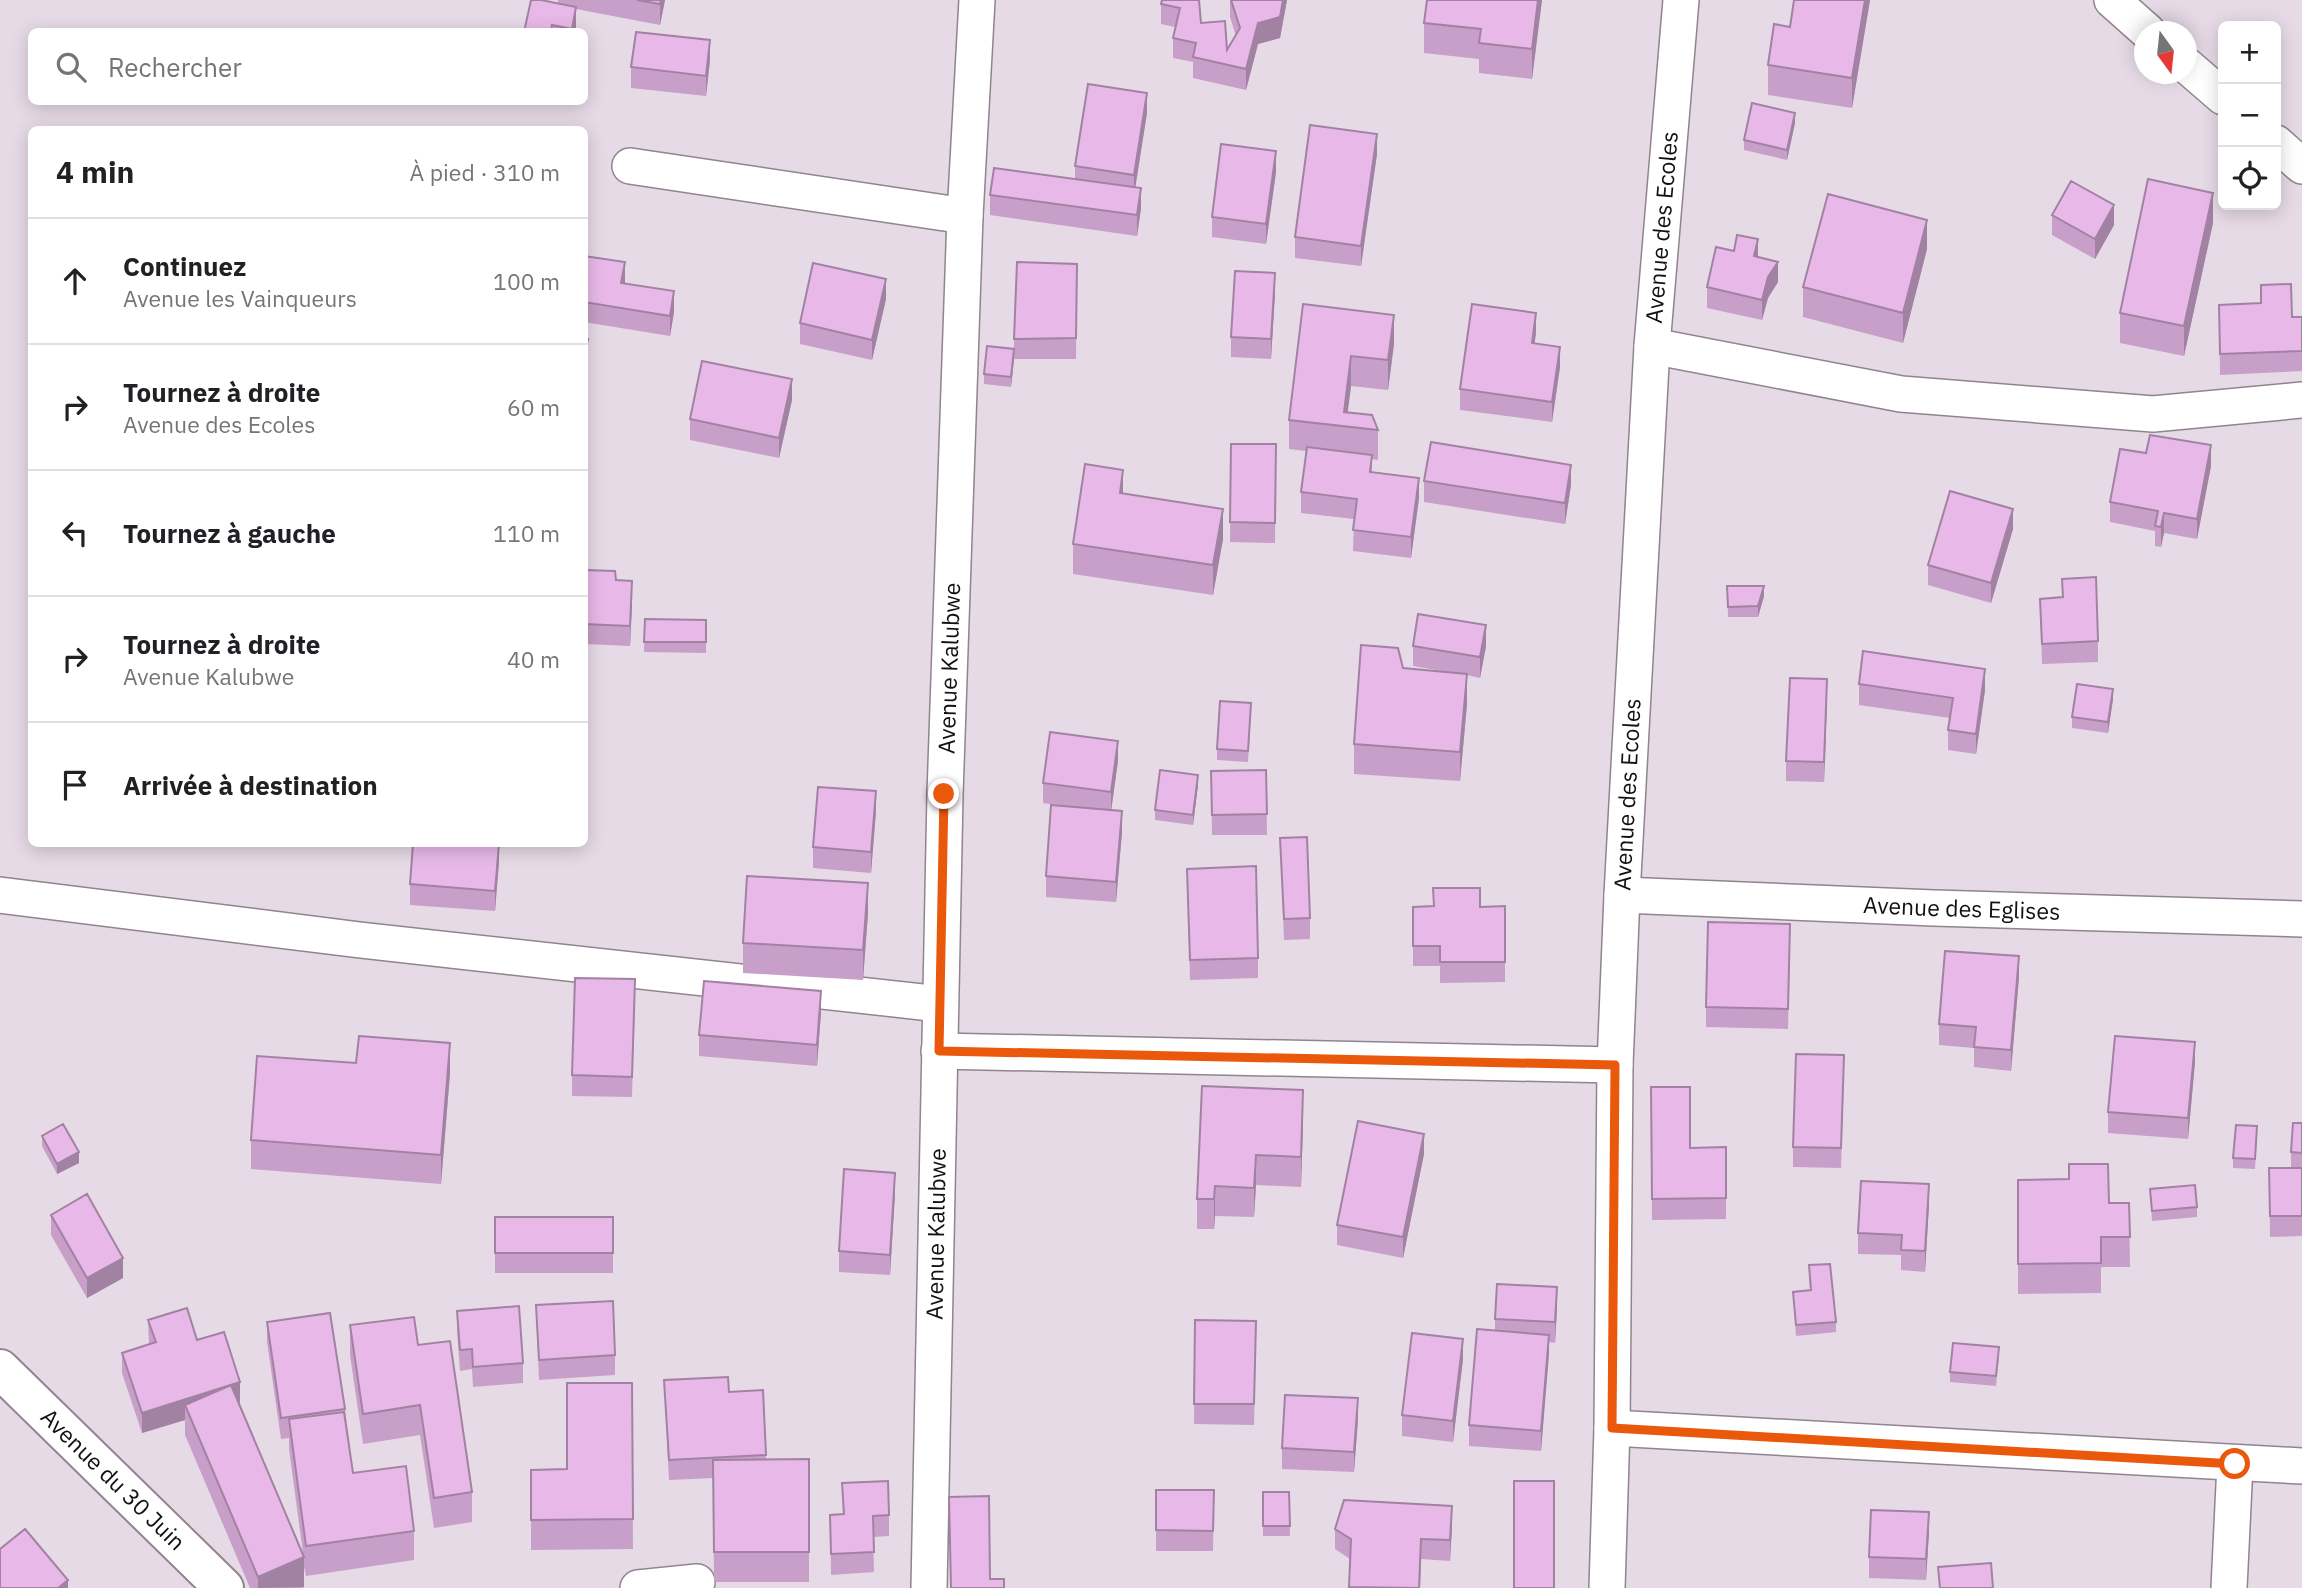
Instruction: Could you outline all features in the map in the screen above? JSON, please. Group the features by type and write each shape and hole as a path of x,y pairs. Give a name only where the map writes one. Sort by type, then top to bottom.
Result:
{"street":[{"name":"Avenue Kalubwe","path":"929,1588 944,794 965,216 977,0"},
{"name":"Avenue des Ecoles","path":"1607,1588 1612,1428 1615,1065 1622,895 1652,346 1681,0"},
{"path":"2112,0 2136,21"},
{"path":"2197,75 2218,93"},
{"path":"2281,147 2302,166"},
{"path":"630,166 965,216"},
{"path":"1652,346 1900,394 2153,414 2302,400"},
{"path":"0,895 360,940 940,1003"},
{"name":"Avenue des Eglises","path":"1622,895 2302,919"},
{"path":"939,1051 1615,1065"},
{"name":"Avenue du 30 Juin","path":"0,1369 225,1588"},
{"path":"1612,1428 2302,1466"},
{"path":"2229,1588 2235,1464"},
{"path":"638,1588 697,1582"}],"building":[{"path":"531,0 576,7 572,28 552,25 552,28 525,28"},
{"path":"637,0 661,0 660,4"},
{"path":"1162,0 1199,0 1201,23 1225,21 1227,50 1240,28 1231,0 1283,0 1280,17 1258,23 1246,69 1193,57 1196,43 1173,38 1180,8 1161,4"},
{"path":"1427,0 1538,0 1532,49 1479,43 1481,29 1424,23"},
{"path":"1794,0 1865,0 1852,78 1768,65 1774,24 1790,27"},
{"path":"636,32 710,40 706,76 631,67"},
{"path":"1088,84 1147,93 1134,175 1075,166"},
{"path":"1752,103 1795,113 1787,150 1744,140"},
{"path":"1310,125 1377,134 1361,246 1295,237"},
{"path":"1221,144 1276,151 1266,224 1212,217"},
{"path":"994,168 1141,188 1137,215 990,195"},
{"path":"2148,179 2213,193 2184,326 2120,313"},
{"path":"2071,181 2114,205 2095,239 2052,215"},
{"path":"1828,194 1927,220 1903,313 1803,287"},
{"path":"1737,235 1758,239 1754,256 1778,262 1768,277 1762,300 1707,287 1716,247 1734,251"},
{"path":"588,257 625,262 621,283 674,291 670,316 588,303"},
{"path":"1017,262 1077,264 1076,338 1014,339"},
{"path":"813,263 886,279 872,340 800,323"},
{"path":"1235,271 1275,273 1271,339 1231,337"},
{"path":"2291,284 2292,317 2302,317 2302,351 2220,354 2219,305 2261,303 2261,285"},
{"path":"1303,304 1394,315 1388,360 1351,356 1344,412 1372,415 1378,430 1289,420"},
{"path":"1472,304 1536,313 1532,343 1560,347 1552,402 1460,389"},
{"path":"987,346 1014,349 1011,377 984,374"},
{"path":"702,361 792,379 779,438 690,419"},
{"path":"2150,435 2211,445 2197,519 2164,513 2161,527 2155,526 2158,511 2110,502 2120,449 2146,453"},
{"path":"1431,442 1571,465 1565,503 1424,481"},
{"path":"1231,444 1276,444 1275,523 1230,522"},
{"path":"1307,447 1372,455 1370,472 1419,478 1411,537 1353,530 1357,499 1301,492"},
{"path":"1085,464 1123,470 1120,493 1223,509 1213,565 1073,544"},
{"path":"1950,491 2013,509 1991,583 1928,565"},
{"path":"588,570 615,571 616,580 632,581 630,626 588,624"},
{"path":"2096,577 2098,641 2042,644 2040,599 2063,597 2062,579"},
{"path":"1727,586 1764,586 1758,606 1728,607"},
{"path":"1418,614 1486,625 1480,657 1413,646"},
{"path":"645,619 706,620 706,642 644,642"},
{"path":"1361,645 1398,648 1403,668 1467,674 1460,752 1354,744"},
{"path":"1863,651 1985,669 1976,734 1948,730 1953,698 1859,684"},
{"path":"1790,678 1827,679 1824,762 1786,761"},
{"path":"2077,684 2113,689 2108,722 2072,717"},
{"path":"1220,701 1251,703 1248,751 1217,749"},
{"path":"1050,732 1118,741 1111,792 1043,783"},
{"path":"1160,770 1198,775 1193,815 1155,810"},
{"path":"1266,770 1267,814 1212,815 1211,771"},
{"path":"818,787 876,791 871,852 813,847"},
{"path":"1051,805 1122,811 1116,882 1046,876"},
{"path":"1307,837 1310,918 1284,919 1280,838"},
{"path":"413,847 499,847 495,891 410,884"},
{"path":"1256,866 1258,958 1190,960 1187,869"},
{"path":"747,876 868,883 863,950 743,943"},
{"path":"1433,888 1480,888 1480,907 1505,906 1505,962 1440,962 1440,946 1413,946 1413,907 1434,906"},
{"path":"1708,922 1790,924 1788,1009 1706,1007"},
{"path":"1945,951 2019,956 2011,1050 1974,1047 1976,1027 1939,1024"},
{"path":"575,978 635,979 632,1077 572,1075"},
{"path":"704,981 821,991 817,1045 699,1035"},
{"path":"359,1036 450,1043 441,1155 251,1140 257,1056 356,1063"},
{"path":"2115,1036 2195,1042 2188,1118 2108,1112"},
{"path":"1796,1054 1844,1055 1841,1148 1793,1147"},
{"path":"1202,1086 1303,1090 1301,1157 1256,1155 1254,1188 1215,1186 1214,1199 1197,1199"},
{"path":"1651,1087 1690,1087 1690,1148 1726,1147 1726,1198 1652,1199"},
{"path":"1358,1121 1424,1134 1403,1237 1337,1225"},
{"path":"2293,1123 2302,1123 2302,1153 2291,1152"},
{"path":"63,1124 79,1152 57,1164 42,1136"},
{"path":"2236,1125 2257,1126 2255,1159 2233,1158"},
{"path":"2069,1164 2108,1164 2109,1203 2129,1203 2130,1237 2101,1237 2101,1263 2018,1264 2018,1180 2069,1179"},
{"path":"2269,1168 2302,1168 2302,1216 2270,1216"},
{"path":"844,1169 895,1173 890,1255 839,1251"},
{"path":"1861,1181 1929,1184 1925,1251 1901,1250 1902,1235 1858,1233"},
{"path":"2195,1185 2197,1207 2152,1211 2150,1189"},
{"path":"87,1194 123,1258 87,1278 51,1215"},
{"path":"495,1217 613,1217 613,1253 495,1253"},
{"path":"1830,1264 1836,1322 1796,1325 1793,1292 1811,1290 1809,1265"},
{"path":"1497,1284 1557,1287 1555,1322 1495,1319"},
{"path":"613,1301 615,1355 539,1360 536,1305"},
{"path":"519,1306 523,1363 473,1367 472,1349 460,1350 457,1311"},
{"path":"187,1308 197,1340 224,1332 240,1382 142,1413 122,1353 156,1342 148,1320"},
{"path":"330,1313 345,1409 281,1418 267,1322"},
{"path":"414,1317 418,1345 450,1341 472,1492 434,1498 420,1405 363,1414 350,1325"},
{"path":"1195,1320 1256,1321 1254,1404 1194,1404"},
{"path":"1477,1329 1549,1335 1541,1431 1469,1425"},
{"path":"1412,1333 1463,1339 1453,1421 1402,1415"},
{"path":"1953,1343 1999,1347 1996,1376 1950,1372"},
{"path":"728,1377 729,1392 763,1390 766,1455 669,1460 664,1380"},
{"path":"567,1383 632,1383 633,1519 531,1520 531,1470 567,1469"},
{"path":"231,1385 304,1557 258,1577 185,1405"},
{"path":"1285,1395 1358,1398 1354,1452 1282,1448"},
{"path":"344,1412 353,1473 406,1466 414,1531 306,1546 289,1419"},
{"path":"809,1459 809,1552 714,1552 713,1460"},
{"path":"888,1481 889,1515 873,1516 874,1552 831,1554 830,1515 844,1514 842,1483"},
{"path":"1514,1481 1554,1481 1554,1588 1514,1588"},
{"path":"1156,1490 1214,1490 1213,1531 1156,1530"},
{"path":"1263,1492 1289,1492 1290,1526 1263,1526"},
{"path":"989,1496 990,1579 1004,1579 1004,1588 951,1588 949,1497"},
{"path":"1344,1500 1452,1506 1450,1540 1421,1539 1419,1588 1349,1587 1351,1539 1335,1529"},
{"path":"1871,1510 1929,1512 1926,1559 1869,1557"},
{"path":"25,1529 68,1580 58,1588 0,1588 0,1549"},
{"path":"1991,1563 1993,1588 1940,1588 1938,1567"}],"route":[{"path":"944,794 939,1051 1615,1065 1612,1428 2235,1464"}]}
